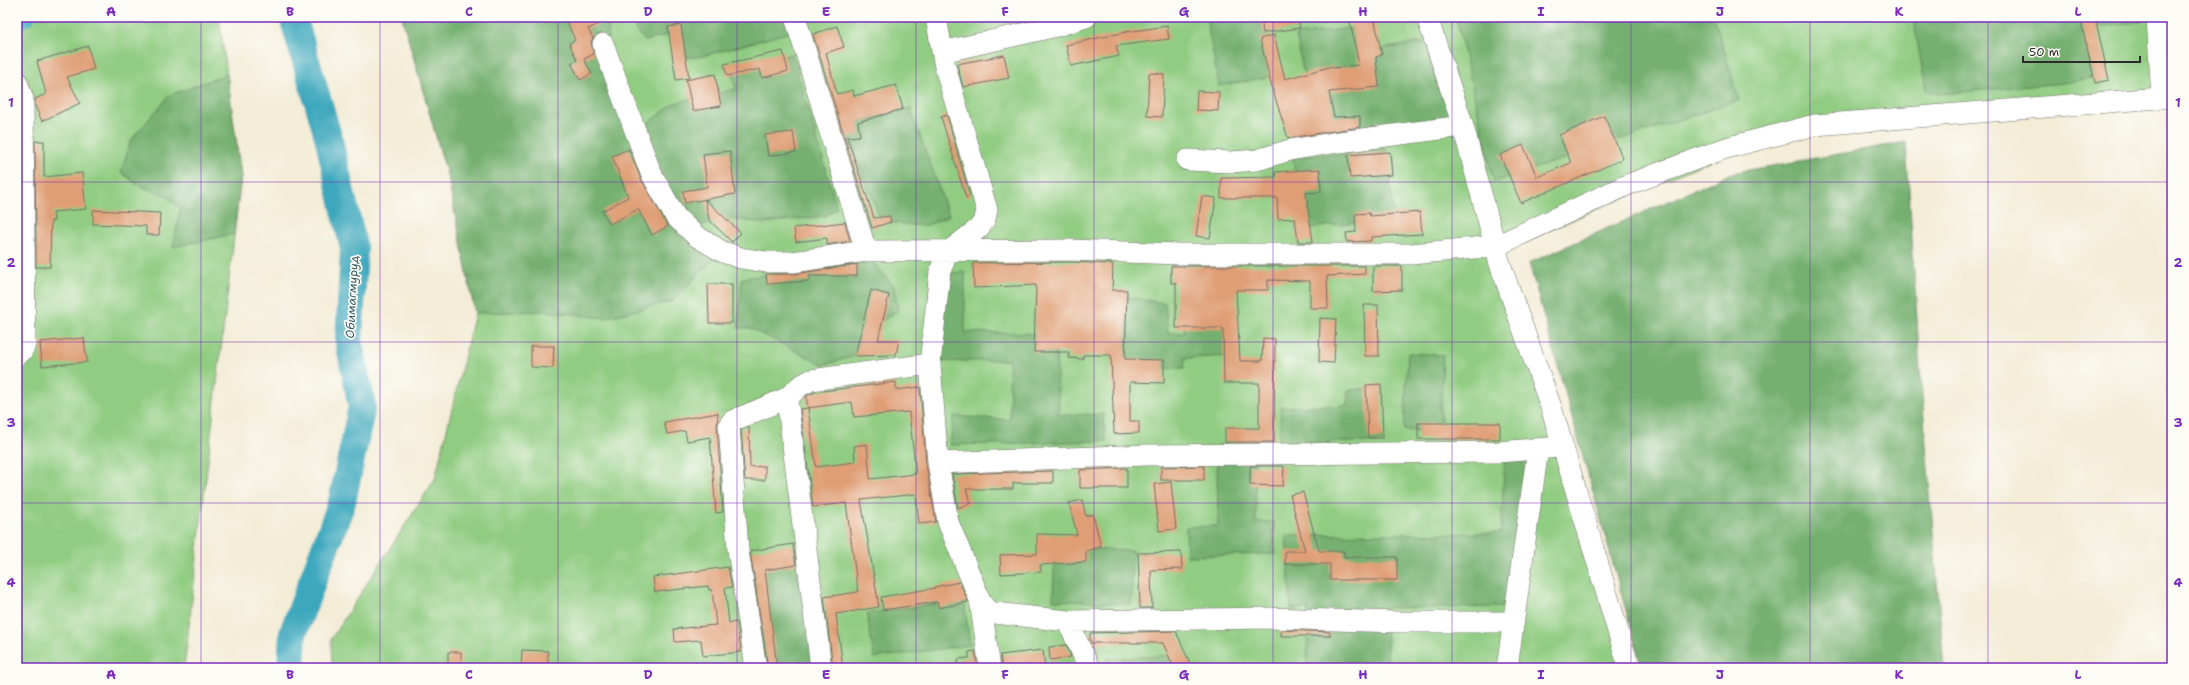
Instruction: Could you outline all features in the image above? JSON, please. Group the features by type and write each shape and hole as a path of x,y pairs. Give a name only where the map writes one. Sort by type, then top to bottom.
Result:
{"street":[{"path":"795,17 866,251"},
{"path":"936,17 942,52 987,210 985,219 979,228 948,252 940,271 930,364 938,463 948,522 980,600 986,610 995,613 1068,621 1270,618 1397,622 1514,622"},
{"path":"942,52 1057,26 1086,17"},
{"path":"1427,17 1463,126 1506,284 1551,407 1561,447 1629,668"},
{"path":"603,44 656,185 675,216 687,229 723,252 741,258 766,262 792,262 866,251 948,252 1070,250 1179,254 1411,254 1496,246 1627,185 1726,148 1815,125 2167,98 2157,17"},
{"path":"17,82 23,100 25,344 22,352 17,354"},
{"path":"1187,160 1231,162 1257,160 1290,150 1332,143 1463,126"},
{"path":"756,668 738,550 729,425 732,421 787,398 800,386 811,380 930,364"},
{"path":"787,398 821,668"},
{"path":"938,463 1146,455 1498,452 1561,447"},
{"path":"1507,668 1538,449"},
{"path":"980,600 990,668"},
{"path":"1068,621 1089,668"}],"green space":[{"path":"26,17 219,17 241,176 184,668 17,668 17,21"},
{"path":"402,17 1428,17 1626,668 332,668 331,639 435,479 475,313 448,178"},
{"path":"402,17 610,17 607,48 640,129 675,103 736,89 730,69 792,54 837,208 825,216 764,223 731,219 702,225 684,226 723,249 673,301 605,318 545,311 475,313 448,178"},
{"path":"626,17 790,17 795,31 699,57 678,58 672,34 645,41"},
{"path":"1234,17 1264,17 1276,76 1219,86 1207,22"},
{"path":"1429,17 2172,17 2172,96 1813,129 1728,153 1499,251"},
{"path":"1456,17 1714,17 1739,100 1494,182"},
{"path":"1913,17 2141,17 2141,22 2090,27 2096,77 2064,83 1938,94 1926,90"},
{"path":"1366,26 1369,51 1434,40 1460,125 1375,136 1352,125 1324,117 1306,86 1296,35"},
{"path":"227,74 241,176 234,234 173,247 180,209 167,196 138,185 121,172 131,140 170,95"},
{"path":"910,108 949,216 925,226 882,222 843,126"},
{"path":"1906,142 1920,369 1944,668 1642,668 1529,263 1732,173"},
{"path":"1386,148 1394,218 1301,229 1293,158"},
{"path":"872,261 894,286 898,310 874,326 867,352 824,365 750,328 738,328 742,278"},
{"path":"965,272 965,332 1055,334 1059,415 1103,414 1106,441 950,445 954,416 1010,420 1009,360 929,362 938,274"},
{"path":"1119,296 1165,303 1168,333 1184,333 1184,303 1230,303 1234,356 1185,358 1184,368 1119,371"},
{"path":"1408,353 1443,355 1440,431 1404,430"},
{"path":"1375,388 1382,442 1279,442 1281,407 1347,405 1348,390"},
{"path":"1505,447 1536,447 1516,607 1386,608 1388,668 1307,668 1308,609 1291,609 1286,535 1501,533"},
{"path":"1217,461 1255,461 1256,522 1274,522 1275,554 1187,556 1186,527 1218,526"},
{"path":"805,546 821,668 757,668 739,555"},
{"path":"1055,547 1133,551 1131,604 1053,600"},
{"path":"964,600 970,645 874,658 867,613"},
{"path":"1185,654 1185,668 1108,668 1107,659"}],"building":[{"path":"565,17 614,17 588,29 593,38 591,42 594,54 584,59 592,74 580,80 571,63 577,60 569,43 575,40"},
{"path":"1261,17 1298,17 1300,28 1263,33"},
{"path":"1349,17 1374,17 1382,55 1376,57 1379,87 1329,92 1334,117 1360,116 1360,127 1288,138 1272,88 1260,39 1274,35 1285,79 1333,66 1333,68 1359,65"},
{"path":"2080,17 2095,17 2109,80 2095,83"},
{"path":"681,25 689,78 676,80 668,27"},
{"path":"837,26 844,47 826,53 837,94 853,90 854,96 896,85 903,109 858,122 860,136 847,137 874,218 890,216 891,222 872,228 813,34"},
{"path":"1167,26 1169,39 1116,46 1119,56 1071,66 1066,45 1126,32"},
{"path":"88,46 94,69 67,77 80,103 42,121 35,106 35,99 46,94 37,61"},
{"path":"783,51 788,71 762,78 760,69 727,76 724,64"},
{"path":"1004,55 1009,78 963,87 957,64"},
{"path":"1149,73 1164,74 1162,117 1147,116"},
{"path":"715,74 721,106 693,111 686,80"},
{"path":"1197,91 1219,92 1218,111 1196,110"},
{"path":"947,115 970,196 966,198 941,117"},
{"path":"1604,116 1623,159 1521,203 1500,155 1523,145 1537,177 1571,163 1559,135"},
{"path":"793,132 796,152 768,156 765,135"},
{"path":"35,141 44,141 44,177 82,173 86,209 53,212 54,221 51,221 50,267 36,267"},
{"path":"629,149 641,179 668,226 652,235 638,209 610,224 602,211 628,197 612,156"},
{"path":"730,151 735,194 685,203 683,191 707,187 703,154"},
{"path":"1390,152 1392,175 1350,178 1348,155"},
{"path":"1320,169 1321,192 1306,193 1313,242 1298,242 1295,218 1278,219 1277,198 1221,198 1221,178 1276,177 1275,172"},
{"path":"1202,196 1216,198 1210,238 1196,236"},
{"path":"705,199 741,233 732,242 709,220"},
{"path":"93,210 160,213 159,235 146,235 146,226 93,224"},
{"path":"1420,212 1422,234 1371,237 1371,241 1347,242 1346,233 1356,232 1355,214 1369,213 1370,216"},
{"path":"845,222 850,241 827,245 827,238 796,242 794,228"},
{"path":"1070,262 1113,264 1112,290 1127,290 1125,359 1164,360 1164,383 1130,382 1130,421 1139,421 1139,433 1114,434 1111,355 1083,355 1083,359 1069,358 1069,352 1034,352 1036,285 974,288 973,263"},
{"path":"857,264 857,276 809,276 809,281 767,284 766,274 795,274"},
{"path":"1171,266 1365,266 1365,274 1327,276 1328,308 1310,308 1310,281 1268,280 1268,290 1236,290 1240,361 1262,361 1263,338 1275,339 1274,442 1225,442 1225,428 1259,428 1259,383 1224,383 1223,328 1176,328 1176,283 1171,283"},
{"path":"1373,266 1402,266 1402,290 1373,291"},
{"path":"708,284 732,284 732,323 709,323"},
{"path":"871,290 889,295 878,340 899,340 896,355 855,356"},
{"path":"1364,305 1378,305 1379,356 1365,356"},
{"path":"1320,318 1336,319 1334,363 1319,362"},
{"path":"84,338 87,362 42,366 40,342"},
{"path":"531,346 554,346 553,368 531,367"},
{"path":"896,382 896,390 920,387 926,464 936,522 919,524 916,494 861,500 879,607 836,614 843,668 833,668 824,597 858,592 846,503 813,507 800,409 808,408 806,396 815,392","holes":["852,402 854,417 909,412 916,474 870,479 867,444 854,446 855,462 816,467 808,408"]},
{"path":"1381,384 1383,438 1368,438 1366,385"},
{"path":"718,413 717,426 723,512 716,513 710,437 687,441 685,431 667,434 664,422"},
{"path":"1418,423 1500,423 1500,439 1418,439"},
{"path":"749,427 750,467 765,466 765,480 745,480 741,430"},
{"path":"1204,466 1204,480 1161,480 1161,467"},
{"path":"1250,466 1284,466 1283,486 1250,485"},
{"path":"1127,468 1127,488 1080,488 1080,470"},
{"path":"1053,471 1053,483 1013,483 1013,489 966,489 971,503 958,508 952,474"},
{"path":"1171,482 1176,529 1159,531 1154,484"},
{"path":"1303,492 1319,551 1344,551 1344,557 1397,557 1397,580 1330,580 1330,564 1285,564 1285,551 1305,551 1290,495"},
{"path":"1082,500 1086,516 1093,514 1101,547 1086,551 1086,562 1040,565 1041,572 1001,574 1000,555 1037,554 1037,534 1077,535 1069,503"},
{"path":"793,544 796,565 765,570 777,668 768,668 750,551"},
{"path":"1181,552 1182,569 1151,570 1152,608 1140,608 1138,553"},
{"path":"728,567 732,587 725,588 729,623 737,622 741,652 703,656 701,640 675,642 674,629 716,625 712,590 709,590 708,586 655,592 653,577"},
{"path":"960,582 968,602 939,608 937,602 883,610 881,597 935,588 934,587"},
{"path":"1281,630 1330,632 1330,636 1281,636"},
{"path":"1176,631 1192,668 1174,668 1163,643 1091,643 1090,640 1090,633"},
{"path":"1066,645 1071,657 1050,660 1049,647"},
{"path":"522,650 548,651 548,668 521,668"},
{"path":"1043,650 1045,668 1002,668 1000,655"},
{"path":"975,651 978,668 959,668 958,659 969,658 969,652"},
{"path":"448,652 461,652 461,665 448,665"}],"waterway":[{"path":"17,21 27,17"},
{"name":"Обимагмуруд","path":"291,668 293,633 342,502 362,406 349,342 354,249 328,136 293,17"}]}
